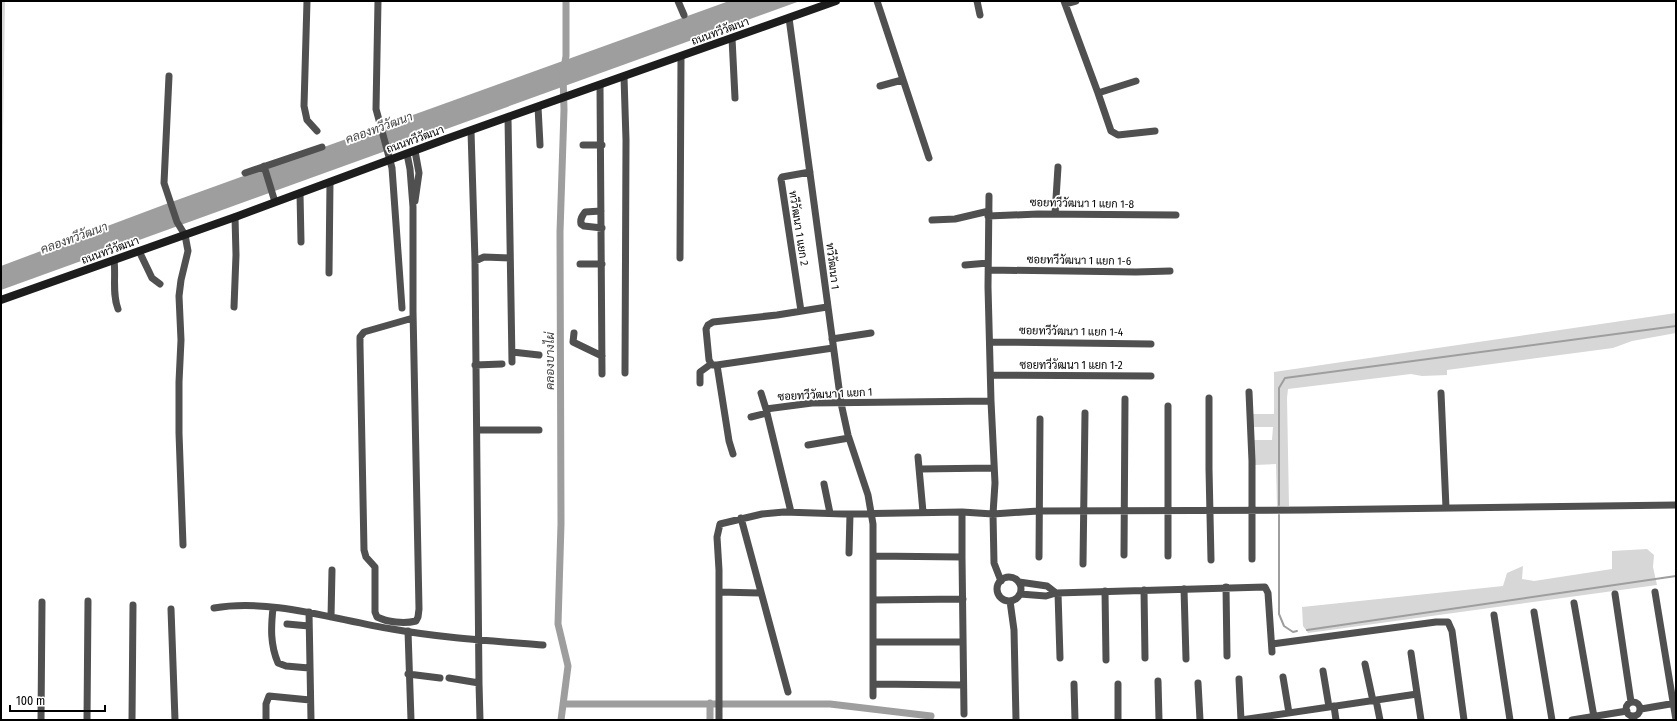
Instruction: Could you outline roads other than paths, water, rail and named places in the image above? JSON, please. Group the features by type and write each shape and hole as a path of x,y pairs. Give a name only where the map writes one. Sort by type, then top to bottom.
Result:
{"main road":[{"name":"ถนนทวีวัฒนา","path":"1,300 234,217 274,198 300,193 836,1"}],"street":[{"path":"307,1 304,106 307,120 317,131"},
{"path":"378,1 375,85 377,115 391,160 398,233 402,308"},
{"path":"678,1 684,15"},
{"path":"877,1 929,158"},
{"path":"977,1 980,15"},
{"path":"1076,1 1064,3 1111,131 1115,135 1156,131"},
{"name":"ทวีวัฒนา 1","path":"789,18 840,403 871,509 874,642 873,696"},
{"path":"732,38 735,98"},
{"path":"680,258 681,56"},
{"path":"169,76 164,183 166,194 177,222 185,235 188,251 179,296 181,340 179,433 183,545"},
{"path":"624,77 626,140 625,373"},
{"path":"880,86 902,80"},
{"path":"1098,94 1136,81"},
{"path":"600,85 602,145 602,374"},
{"path":"538,107 540,145"},
{"path":"508,118 512,362"},
{"path":"471,131 475,262 480,720"},
{"path":"583,145 602,145"},
{"path":"245,172 322,147"},
{"path":"411,152 419,173 413,207 413,318 419,609 416,621 403,622 386,620 377,617 375,612 375,567 366,556 364,550 360,337 364,332 413,318"},
{"path":"264,166 274,198"},
{"path":"1055,214 1058,167"},
{"name":"ทวีวัฒนา 1 แยก 2","path":"801,311 781,179 782,177 810,172"},
{"path":"329,273 330,182"},
{"path":"300,193 301,242"},
{"path":"989,196 988,267 991,401 995,482 993,514 994,563 1001,581"},
{"path":"601,211 585,212 582,215 581,221 584,226 602,228"},
{"name":"ซอยทวีวัฒนา 1 แยก 1-8","path":"932,220 955,219 988,213 999,215 1176,215"},
{"path":"234,217 236,255 234,307"},
{"path":"139,251 152,278 160,284"},
{"path":"475,262 484,257 510,258"},
{"path":"114,260 116,273 116,302 118,309"},
{"path":"580,264 602,264"},
{"name":"ซอยทวีวัฒนา 1 แยก 1-6","path":"965,265 1136,272 1170,271"},
{"path":"734,454 729,441 714,364 709,360 706,336 706,329 708,325 713,322 828,307"},
{"path":"574,333 574,342 602,356"},
{"path":"832,339 871,333"},
{"name":"ซอยทวีวัฒนา 1 แยก 1-4","path":"990,342 1150,344"},
{"path":"700,383 700,372 714,364 833,348"},
{"path":"512,352 540,355"},
{"path":"475,365 502,364"},
{"name":"ซอยทวีวัฒนา 1 แยก 1-2","path":"991,375 1151,376"},
{"path":"1250,392 1252,559"},
{"path":"752,417 766,411 761,393"},
{"path":"1441,393 1446,508"},
{"path":"1209,398 1211,560"},
{"path":"1124,555 1125,399"},
{"name":"ซอยทวีวัฒนา 1 แยก 1","path":"791,512 766,411 792,405 991,401"},
{"path":"1168,406 1168,556"},
{"path":"1083,564 1085,413"},
{"path":"1039,557 1038,511 1040,419"},
{"path":"477,430 540,430"},
{"path":"808,445 849,438"},
{"path":"918,457 923,512"},
{"path":"920,469 994,468"},
{"path":"824,484 830,513"},
{"path":"719,720 719,592 717,531 720,524 741,518 762,514 791,512 850,514 962,512 993,514 1038,511 1210,511 1676,505"},
{"path":"962,512 964,714"},
{"path":"849,553 850,514"},
{"path":"741,518 760,593 788,692"},
{"path":"873,556 962,557"},
{"path":"331,617 332,570"},
{"path":"1019,582 1021,589 1020,594 1016,599 1010,601 1004,600 998,594 998,586 1001,581 1009,577 1019,582 1047,586 1057,593"},
{"path":"1226,587 1227,656"},
{"path":"1020,594 1046,596 1057,593 1105,591 1264,587 1268,593 1272,648 1436,622 1448,622 1452,631 1464,720"},
{"path":"1184,588 1186,659"},
{"path":"1144,590 1145,658"},
{"path":"1105,591 1106,660"},
{"path":"719,592 760,593"},
{"path":"1654,592 1675,703 1676,720"},
{"path":"1057,593 1060,658"},
{"path":"1614,594 1632,702"},
{"path":"873,600 963,599"},
{"path":"87,720 88,601"},
{"path":"1010,601 1014,630 1016,720"},
{"path":"41,720 42,602"},
{"path":"1574,603 1589,718"},
{"path":"132,720 133,605"},
{"path":"214,608 244,605 309,612 408,631 478,640 544,645"},
{"path":"273,608 271,634 278,663 286,666 309,668"},
{"path":"171,609 175,720"},
{"path":"309,612 311,720"},
{"path":"1534,612 1552,720"},
{"path":"1494,615 1510,720"},
{"path":"287,624 309,626"},
{"path":"408,631 408,674 411,720"},
{"path":"874,642 964,642"},
{"path":"1411,652 1421,720"},
{"path":"1365,664 1380,720"},
{"path":"1323,671 1336,720"},
{"path":"408,674 440,678"},
{"path":"1283,677 1294,720"},
{"path":"449,678 479,683"},
{"path":"1239,679 1241,720 1417,694"},
{"path":"1158,681 1159,720"},
{"path":"1198,682 1200,720"},
{"path":"873,684 963,685"},
{"path":"1074,684 1075,720"},
{"path":"1118,684 1118,720"},
{"path":"266,720 266,704 269,696 310,700"},
{"path":"1638,715 1638,703 1632,702 1626,706 1627,711 1632,716 1638,715 1675,703"},
{"path":"1572,720 1627,711"}],"water":[{"name":"คลองทวีวัฒนา","path":"729,1 800,1 1,290 1,266 166,204"}],"waterway":[{"name":"คลองบางไผ่","path":"561,720 568,666 558,624 561,524 560,232 564,110 563,74 566,56 566,1"},
{"path":"1279,505 1279,388 1285,378 1676,326"},
{"path":"1279,515 1279,614 1284,626 1293,632 1297,631"},
{"path":"1307,630 1676,576"},
{"path":"710,703 710,720"},
{"path":"563,704 830,704 931,716"}]}
